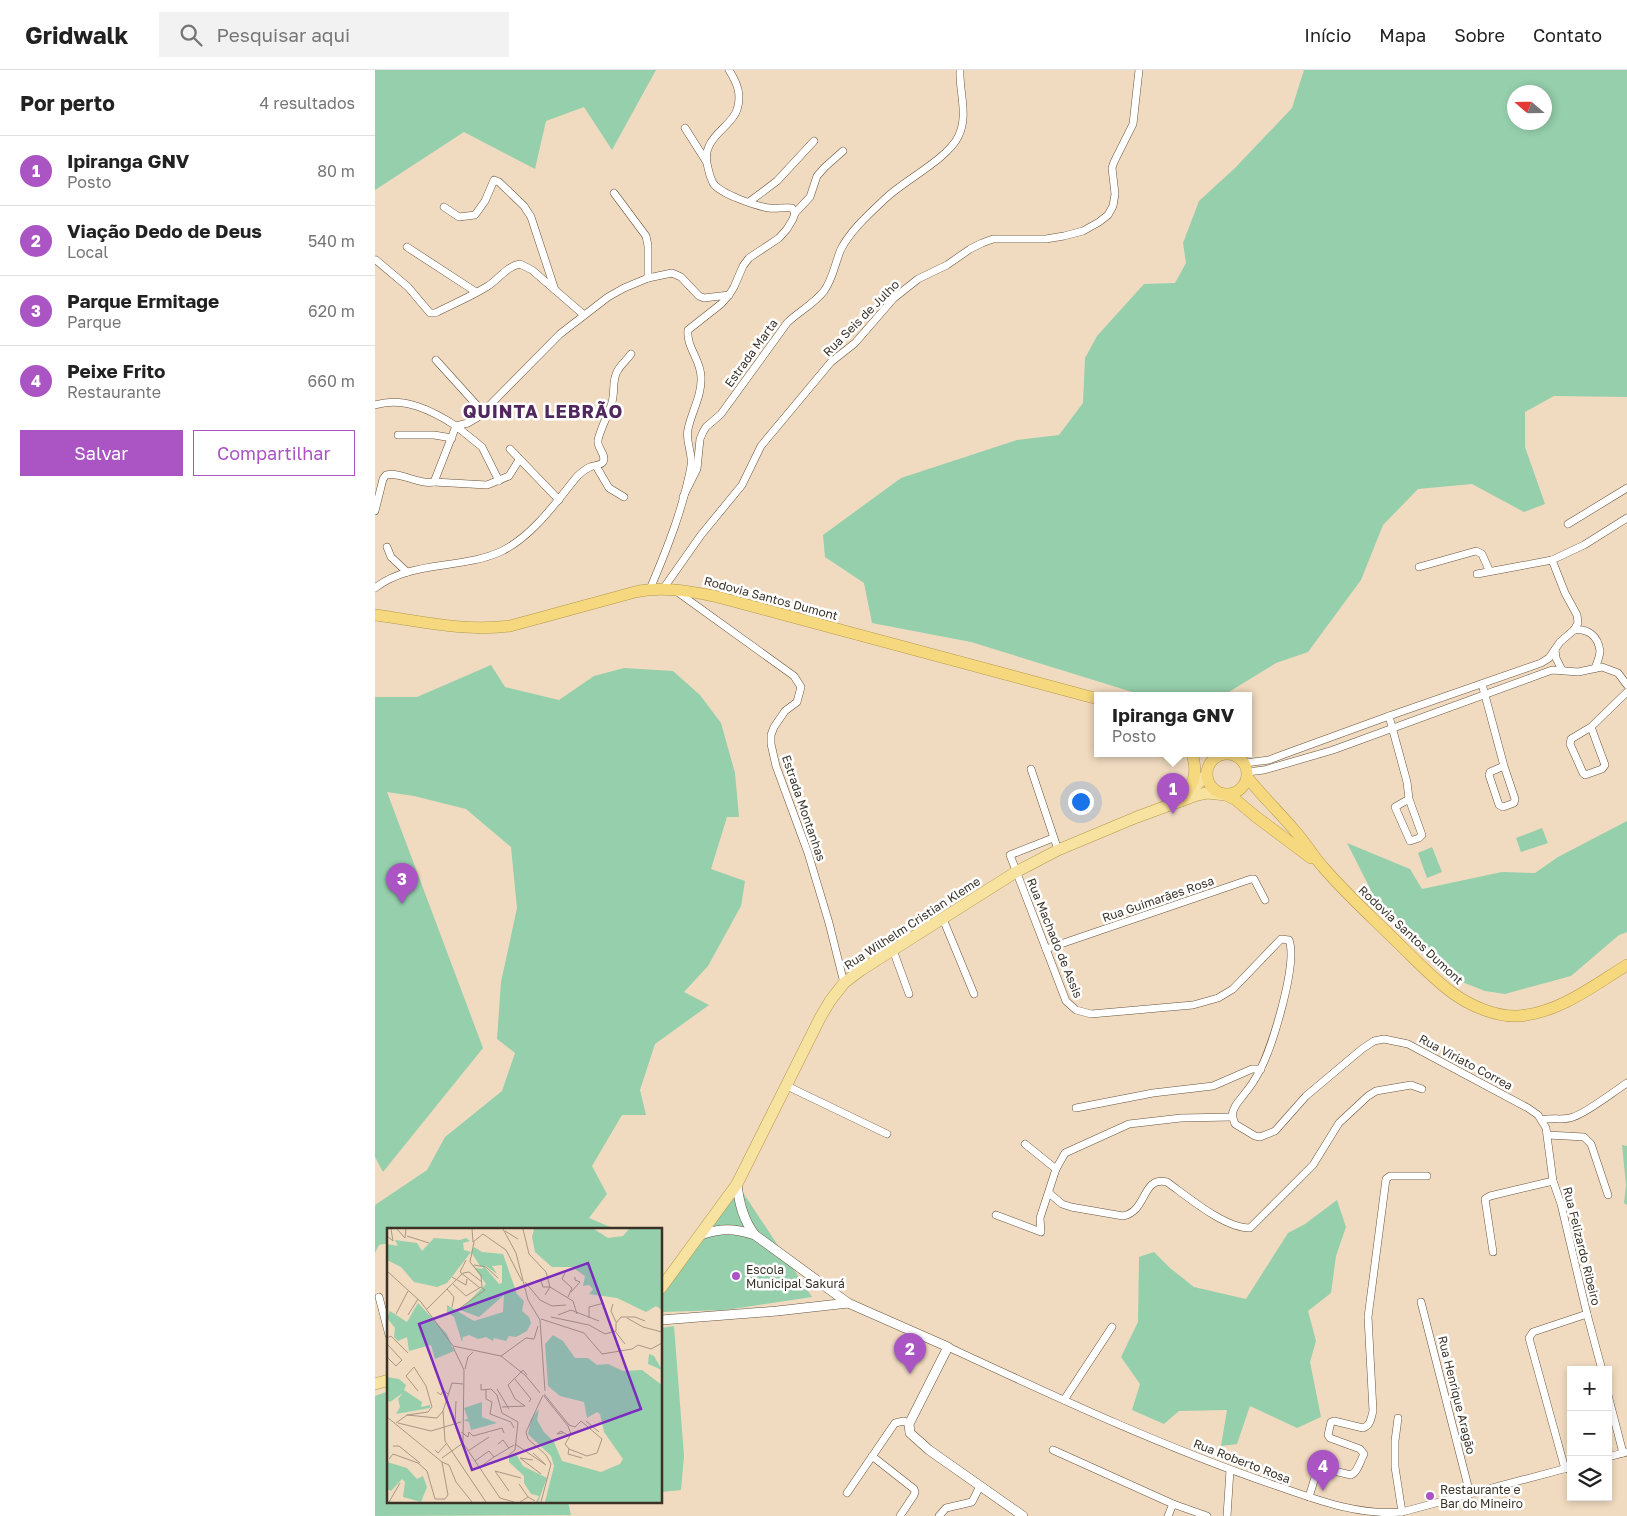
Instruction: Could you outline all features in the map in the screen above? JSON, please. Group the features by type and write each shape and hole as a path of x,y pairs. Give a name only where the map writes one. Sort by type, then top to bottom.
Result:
{"highway":[{"name":"Rodovia Santos Dumont","path":"375,614 468,629 494,628 510,626 649,589 669,589 714,596 1094,698"},
{"path":"1182,801 1194,780 1195,773 1191,757"},
{"path":"1193,757 1207,772"},
{"path":"1217,757 1209,764 1207,772 1207,779 1212,788 1236,800 1322,866"},
{"path":"1237,757 1322,866"},
{"path":"1226,795 1240,789 1246,771"},
{"name":"Rodovia Santos Dumont","path":"1322,866 1350,896 1453,994 1483,1009 1517,1016 1546,1010 1577,997 1627,965"}],"main road":[{"path":"1182,801 1207,772"},
{"name":"Rua Wilhelm Cristian Kleme","path":"663,1285 737,1184 820,1018 830,1001 844,984 873,962 1016,872 1058,850 1182,801 1207,793 1226,795"}],"street":[{"path":"706,162 706,154 710,144 737,111 740,94 729,70"},
{"name":"Estrada Marta","path":"683,497 697,469 700,439 703,432 721,414 787,324 826,289 840,252 852,232 887,197 942,155 957,140 961,129 963,111 960,70"},
{"name":"Rua Seis de Julho","path":"669,589 701,535 742,485 761,446 831,362 855,343 894,298 918,279 982,243 993,239 1064,236 1083,231 1099,222 1108,214 1113,206 1115,194 1112,168 1133,124 1139,70"},
{"path":"685,128 706,162 713,183 717,188 768,208 792,208 795,213"},
{"path":"749,202 777,181 814,141"},
{"path":"649,589 670,543 691,466 688,429 701,382 700,365 688,339 688,330 721,304 729,295 749,258 779,238 793,219 795,213 810,197 820,171 843,152"},
{"path":"444,207 459,217 475,215 485,201 494,180 499,182 524,206 533,221 555,290"},
{"path":"614,193 646,236 648,246 647,278"},
{"path":"407,247 476,292"},
{"path":"376,260 408,287 430,313 435,313 489,286 510,268 520,264 532,270 584,315"},
{"path":"456,426 468,423 483,412 559,334 607,297 647,278 672,272 681,277 703,298 729,295"},
{"path":"375,588 387,578 407,572 462,562 501,552 524,535 559,500 576,478 604,460 597,442 598,438 613,400 617,371 631,354"},
{"path":"436,360 483,412"},
{"path":"375,405 391,403 417,406 434,413 456,426 482,447 499,481"},
{"path":"435,482 456,426"},
{"path":"397,435 434,435 452,438"},
{"path":"510,449 559,500"},
{"path":"375,511 383,479 386,475 390,474 424,483 487,485 509,476 519,460"},
{"path":"596,466 609,488 624,497"},
{"path":"1568,524 1627,488"},
{"path":"1477,574 1489,570 1551,560 1572,551 1627,518"},
{"path":"387,547 391,556 407,572"},
{"path":"1419,567 1476,551 1482,554 1489,570"},
{"path":"1246,771 1269,760 1541,663 1549,658 1560,642 1574,630 1578,623 1577,615 1551,560"},
{"name":"Estrada Montanhas","path":"669,589 794,676 801,687 797,702 785,711 774,727 771,735 771,744 775,766 808,853 829,922 844,984"},
{"path":"1574,630 1583,629 1589,632 1596,640 1600,652 1595,668"},
{"path":"1555,650 1556,658 1562,670"},
{"path":"1246,771 1264,770 1333,750 1552,670 1579,672 1595,668 1609,668 1627,684"},
{"path":"1482,684 1515,799 1514,803 1503,807 1499,804 1489,776 1490,772 1504,766"},
{"path":"1591,726 1605,765 1602,769 1585,774 1570,742 1572,737 1591,726 1627,692"},
{"path":"1389,716 1407,782 1409,799 1422,835 1410,841 1395,807 1409,799"},
{"path":"1031,769 1058,850"},
{"path":"1016,872 1010,854 1053,838"},
{"name":"Rua Machado de Assis","path":"1016,872 1066,1001 1076,1010 1091,1014 1193,1005 1218,998 1233,989 1281,939 1289,940 1291,946 1290,970 1279,1020 1261,1069"},
{"name":"Rua Guimarães Rosa","path":"1046,949 1251,879 1254,879 1265,900"},
{"path":"943,919 973,994"},
{"path":"893,950 909,994"},
{"name":"Rua Viriato Correa","path":"1232,1117 1235,1124 1255,1136 1260,1137 1275,1131 1306,1096 1374,1041 1385,1039 1409,1044 1528,1108 1542,1120 1549,1135"},
{"path":"1076,1108 1153,1093 1213,1086 1253,1069 1261,1069"},
{"path":"996,1215 1041,1232 1040,1218 1056,1168 1065,1153 1122,1126 1181,1118 1232,1117 1236,1106 1261,1069"},
{"path":"1542,1120 1550,1118 1566,1119 1575,1116 1627,1083"},
{"path":"1049,1193 1062,1204 1071,1207 1123,1216 1136,1210 1152,1184 1163,1181 1211,1214 1244,1228 1251,1228 1313,1165 1339,1123 1368,1096 1375,1091 1411,1085 1422,1089"},
{"path":"787,1086 887,1134"},
{"path":"1549,1135 1583,1137 1591,1144 1608,1196"},
{"name":"Rua Felizardo Ribeiro","path":"1549,1135 1553,1180 1561,1204 1587,1314 1533,1332 1529,1338 1567,1465"},
{"path":"1025,1144 1056,1168"},
{"path":"1309,1497 1321,1468 1351,1475 1357,1470 1363,1454 1360,1449 1330,1438 1327,1435 1331,1422 1363,1428 1367,1427 1371,1421 1373,1411 1368,1317 1386,1179 1390,1176 1427,1176"},
{"path":"1493,1252 1485,1203 1487,1197 1553,1180"},
{"path":"737,1184 740,1207 746,1223 755,1235 848,1303 948,1347 909,1424 910,1433 917,1441 1023,1516"},
{"path":"700,1235 716,1230 734,1229 755,1235"},
{"path":"379,1297 387,1327"},
{"name":"Rua Henrique Aragão","path":"1421,1302 1470,1494"},
{"path":"663,1320 777,1311 848,1303"},
{"path":"1587,1314 1601,1366"},
{"path":"1063,1400 1112,1327"},
{"name":"Rua Roberto Rosa","path":"948,1347 1063,1400 1230,1470 1338,1507 1363,1512 1394,1515 1567,1468"},
{"path":"1612,1409 1625,1453 1612,1456"},
{"path":"1398,1418 1395,1441 1395,1467 1402,1512"},
{"path":"847,1493 895,1423 904,1422 909,1424"},
{"path":"1053,1450 1173,1504 1203,1515"},
{"path":"872,1456 914,1488 914,1495 899,1516"},
{"path":"1227,1516 1230,1470"},
{"path":"939,1516 945,1508 971,1502 980,1486"},
{"path":"1168,1516 1173,1504"}],"green space":[{"path":"375,70 656,70 612,150 584,107 546,121 535,169 464,132 375,190"},
{"path":"1304,70 1627,70 1627,397 1554,396 1525,412 1525,447 1545,504 1524,512 1472,484 1418,489 1383,525 1361,580 1308,652 1276,663 1229,692 1132,692 971,642 872,623 864,583 825,557 823,535 901,478 1017,440 1059,435 1083,403 1085,358 1097,336 1144,284 1175,283 1186,263 1183,243 1199,201 1235,168 1292,108"},
{"path":"491,665 505,687 559,700 594,676 624,668 673,671 700,695 721,723 735,773 739,817 727,817 711,869 745,881 741,906 708,966 684,992 709,1005 655,1044 640,1090 646,1115 622,1115 592,1166 607,1194 589,1218 612,1228 387,1228 387,1243 379,1245 375,1253 375,1205 427,1170 445,1137 502,1091 515,1053 497,1039 501,982 517,908 511,847 466,809 414,796 387,792 483,1048 383,1172 375,1157 375,697 417,697"},
{"path":"1627,821 1627,932 1619,935 1571,976 1505,994 1485,991 1452,978 1400,932 1382,912 1347,843 1410,869 1422,889 1502,872 1535,873 1558,857"},
{"path":"1542,828 1548,843 1521,852 1516,838"},
{"path":"1432,847 1442,872 1427,878 1418,853"},
{"path":"1622,1145 1627,1146 1627,1205 1624,1203 1626,1185"},
{"name":"Escola Municipal Sakurá","path":"734,1179 812,1297 725,1310 663,1312 663,1285"},
{"path":"1337,1200 1346,1227 1336,1256 1331,1293 1308,1311 1316,1341 1310,1362 1321,1417 1297,1428 1250,1406 1237,1444 1221,1446 1227,1410 1179,1411 1164,1424 1132,1410 1140,1384 1121,1357 1138,1322 1139,1257 1154,1252 1170,1268 1194,1287 1246,1299 1288,1233 1305,1224"},
{"path":"674,1326 684,1456 681,1490 663,1492 663,1328"},
{"path":"387,1392 387,1504 568,1504 571,1515 375,1516 375,1396"}],"place":[{"name":"Ipiranga GNV","path":"1173,814"},
{"name":"Parque Ermitage","path":"402,904"},
{"name":"Escola Municipal Sakurá","path":"736,1276"},
{"name":"Viação Dedo de Deus","path":"910,1374"},
{"name":"Peixe Frito","path":"1323,1491"},
{"name":"Restaurante e Bar do Mineiro","path":"1430,1496"}],"district":[{"name":"QUINTA LEBRÃO","path":"543,411"}]}
